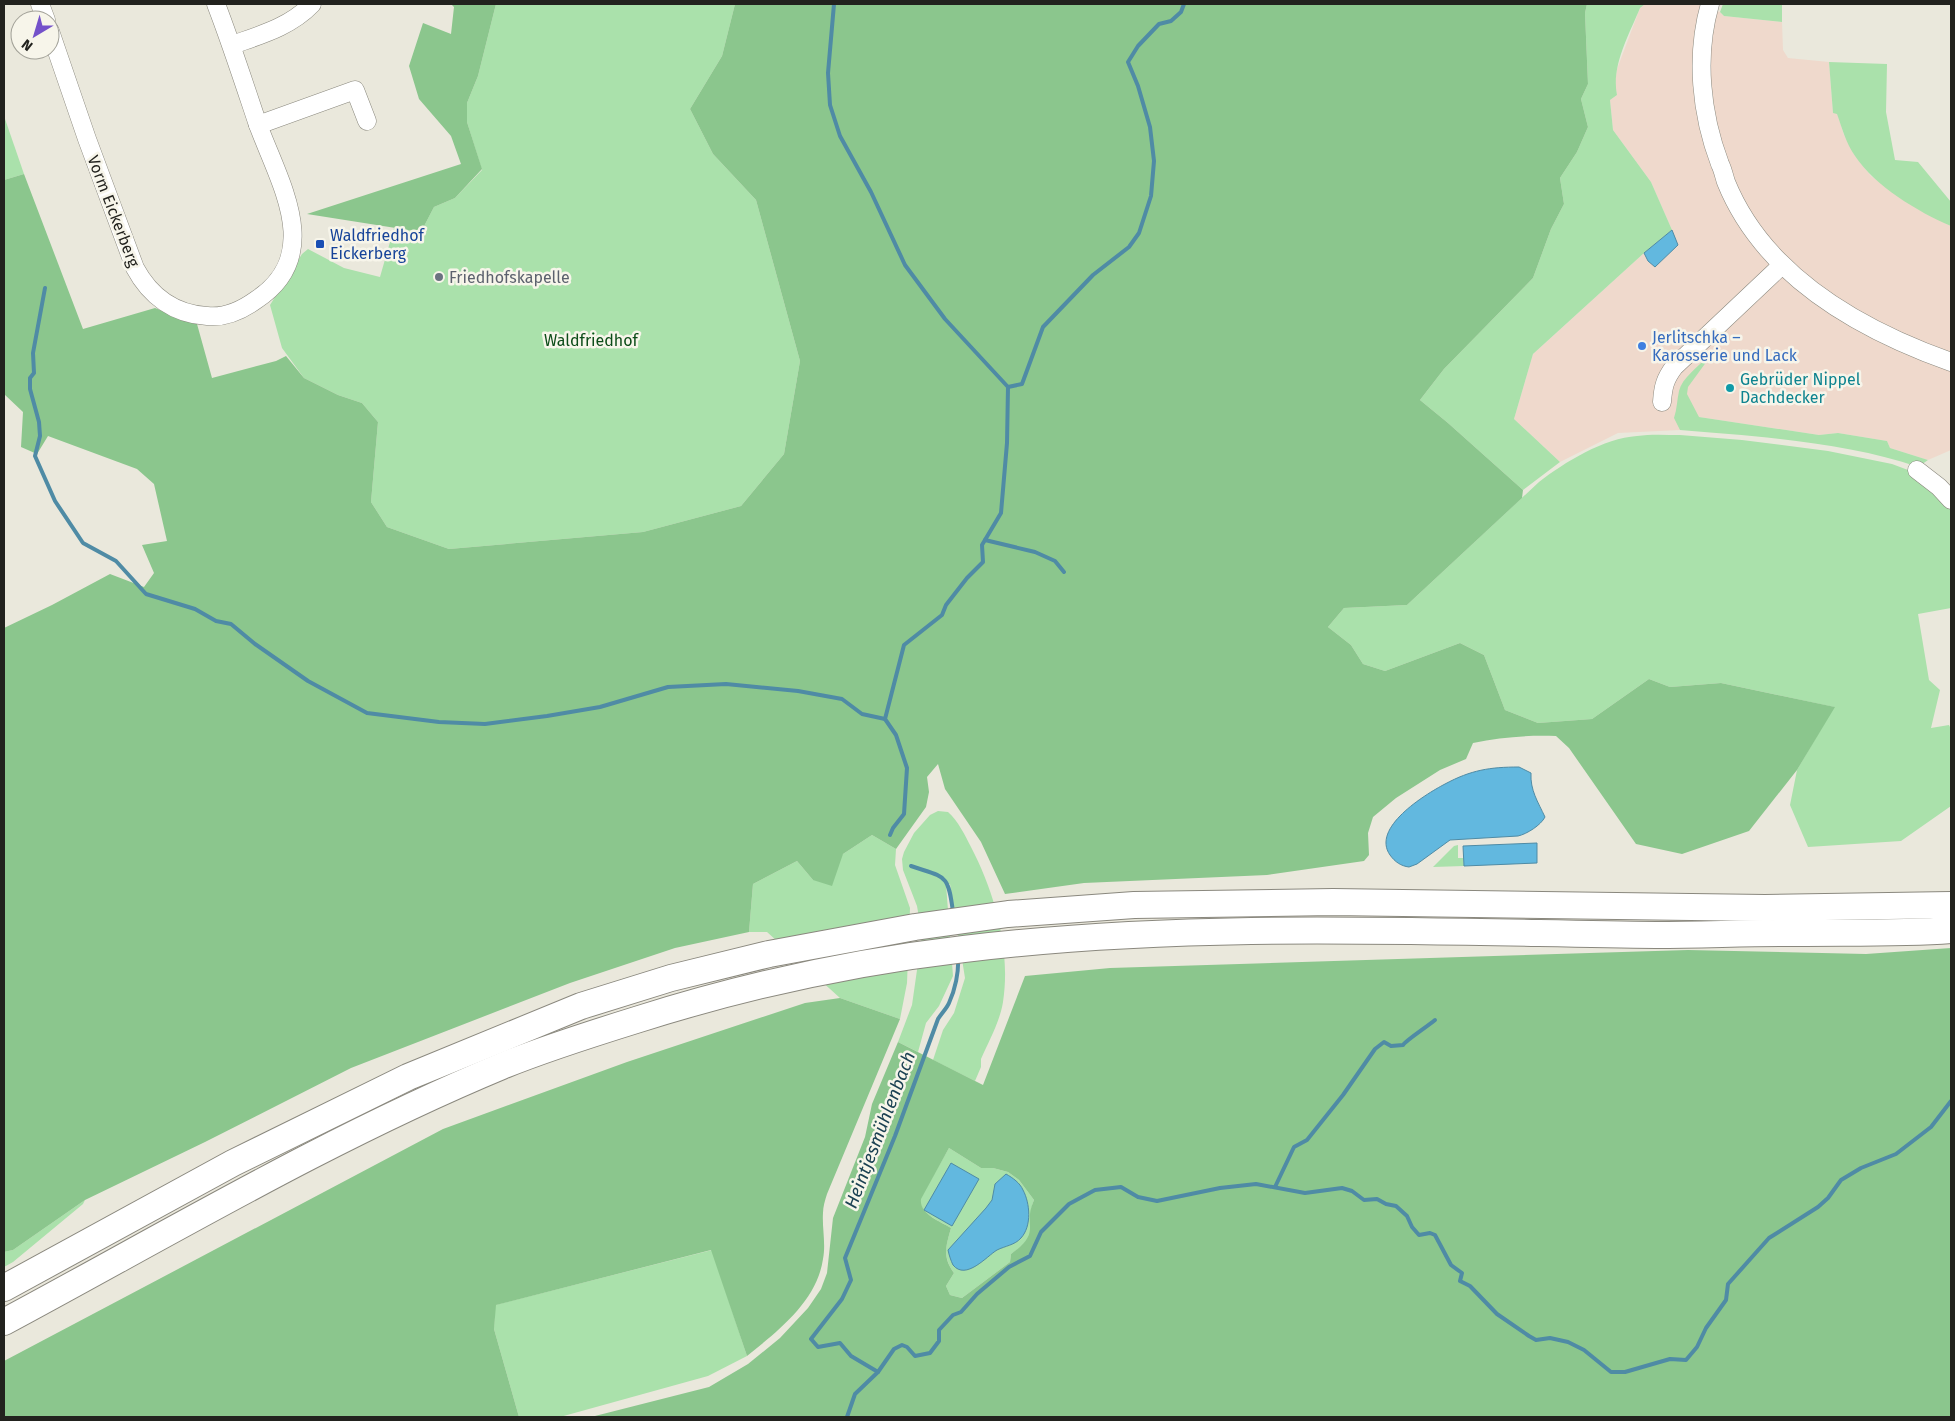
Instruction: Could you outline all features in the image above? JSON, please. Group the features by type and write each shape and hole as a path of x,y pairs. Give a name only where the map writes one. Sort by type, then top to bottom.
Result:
{"highway":[{"path":"4,1288 233,1163 408,1077 581,1006 670,978 769,954 914,926 1008,914 1134,905 1334,902 1765,908 1951,905"},
{"path":"4,1322 240,1194 419,1102 576,1038 688,1004 796,977 962,949 1114,935 1335,930 1664,935 1794,932 1862,934 1951,930"}],"street":[{"name":"Vorm Eickerberg","path":"60,60 87,140 135,268 142,280 151,291 172,308 196,316 212,317 230,314 247,307 270,290 280,278 290,260 294,231 292,214 279,174 258,125 232,45 216,4"},
{"path":"232,45 282,26 312,4"},
{"path":"1710,4 1705,26 1702,62 1704,103 1708,129 1726,182 1735,200 1762,242 1782,265 1854,319 1903,344 1951,362"},
{"path":"258,125 354,90 367,121"},
{"path":"1662,402 1662,386 1674,367 1782,265"},
{"path":"1917,470 1939,487 1951,500"}],"shaded area":[{"path":"1645,4 1698,4 1720,12 1724,16 1782,22 1783,50 1788,58 1829,62 1833,113 1837,113 1844,135 1855,156 1871,176 1914,206 1951,226 1951,450 1928,460 1890,448 1887,441 1838,433 1819,435 1699,417 1680,430 1618,433 1560,462 1514,419 1533,354 1672,230 1651,182 1613,130 1610,100 1617,95 1615,84 1617,69 1640,8"}],"green space":[{"path":"451,4 496,4 478,76 467,103 467,122 482,169 455,198 434,207 421,232 307,214 461,164 451,136 419,99 409,66 423,23 451,34 454,7"},
{"name":"Waldfriedhof","path":"496,4 735,4 722,56 690,109 713,154 756,200 800,361 784,454 741,506 643,532 449,549 387,527 371,502 378,422 362,403 338,395 304,378 282,348 270,305 302,254 308,249 344,268 380,277 394,228 421,232 434,207 455,198 482,170 467,122 467,103 478,76"},
{"path":"735,4 1587,4 1585,13 1588,84 1581,99 1588,127 1577,152 1560,178 1564,204 1551,229 1533,278 1444,369 1420,400 1523,490 1522,498 1407,605 1344,608 1328,627 1351,645 1363,664 1385,671 1460,643 1484,655 1505,710 1538,723 1592,719 1649,679 1670,687 1721,683 1835,707 1797,770 1749,831 1682,854 1636,844 1569,748 1556,736 1525,736 1473,743 1466,759 1440,770 1396,798 1373,817 1368,833 1369,855 1364,861 1267,875 1084,883 1005,894 981,842 945,789 938,764 927,777 929,792 926,807 896,849 872,835 843,854 832,886 813,880 797,861 753,884 749,932 675,948 570,983 351,1068 85,1200 13,1250 4,1252 4,628 110,574 144,587 154,573 142,545 167,541 154,484 137,469 48,436 37,454 21,447 23,412 4,394 4,180 24,174 83,329 155,308 197,324 212,378 276,361 286,356 304,378 338,395 362,403 378,422 371,502 387,527 449,549 643,532 741,506 784,454 800,361 756,200 713,154 690,109 722,56"},
{"path":"1587,4 1645,4 1640,8 1619,62 1616,84 1617,95 1610,100 1613,130 1651,182 1672,230 1533,354 1514,419 1560,462 1523,490 1420,400 1444,369 1533,278 1551,229 1564,204 1560,178 1577,152 1588,127 1581,99 1588,84 1585,13"},
{"path":"1723,4 1782,4 1782,22 1724,16 1720,12"},
{"path":"1829,62 1887,64 1886,112 1895,160 1918,162 1951,202 1951,226 1911,206 1885,188 1855,156 1837,114 1833,113"},
{"path":"4,116 24,174 4,180"},
{"path":"1707,357 1707,361 1688,387 1687,394 1699,417 1819,435 1838,433 1887,441 1890,448 1928,460 1918,467 1890,458 1800,441 1680,430 1674,418 1679,391 1687,377"},
{"path":"1648,435 1680,435 1742,440 1828,451 1892,464 1916,473 1951,504 1951,608 1918,614 1929,680 1940,690 1931,728 1949,725 1951,729 1951,806 1901,841 1808,847 1790,805 1797,770 1834,707 1721,683 1670,687 1649,679 1592,719 1538,723 1505,710 1484,655 1460,643 1385,671 1363,664 1351,645 1328,627 1344,608 1407,605 1539,482 1585,452 1611,441 1624,438"},
{"path":"938,811 948,812 952,816 961,828 980,865 994,903 1003,942 1005,982 1002,1009 981,1059 981,1067 975,1081 933,1060 943,1030 954,1013 965,978 950,884 946,884 953,976 939,1006 926,1023 918,1052 898,1042 912,1005 922,935 917,906 903,870 902,859 914,833 930,815"},
{"path":"872,835 896,849 895,865 910,908 907,983 900,1019 840,998 767,932 749,932 753,884 797,861 813,880 843,854"},
{"path":"1458,845 1458,858 1463,858 1464,866 1433,867 1454,846"},
{"path":"1951,948 1951,1417 591,1417 709,1387 748,1364 780,1338 808,1308 821,1289 827,1273 833,1218 865,1137 872,1104 898,1042 983,1085 1025,976 1110,968 1688,950 1866,954","holes":["949,1148 981,1168 993,1168 1008,1172 1019,1180 1034,1200 1031,1209 1030,1228 1026,1240 1011,1254 1010,1262 962,1298 950,1295 946,1286 954,1273 946,1256 951,1228 927,1213 923,1209 921,1199"]},
{"path":"840,998 900,1019 826,1196 823,1211 824,1253 819,1274 813,1288 794,1314 747,1356 711,1250 496,1305 494,1329 519,1417 4,1417 4,1361 443,1129 627,1062 805,1003"},
{"path":"949,1148 981,1168 993,1168 1008,1172 1019,1180 1034,1200 1032,1205 1031,1231 1027,1240 1011,1254 1010,1262 962,1298 950,1295 946,1286 954,1273 946,1256 951,1228 926,1213 920,1199"},
{"path":"85,1200 83,1204 13,1262 4,1267 4,1252 13,1250"},
{"path":"712,1250 747,1356 708,1376 560,1417 519,1417 494,1329 495,1305"}],"water":[{"path":"1672,230 1678,245 1655,267 1648,261 1644,253"},
{"path":"1519,767 1531,773 1533,790 1545,817 1533,829 1518,836 1450,840 1417,864 1409,867 1398,863 1390,855 1386,845 1388,834 1402,814 1413,804 1454,779 1472,772"},
{"path":"1537,843 1537,863 1464,866 1463,846"},
{"path":"951,1163 979,1179 952,1226 924,1210"},
{"path":"1006,1174 1022,1187 1025,1195 1029,1214 1025,1233 1016,1242 997,1250 976,1266 964,1270 958,1269 953,1265 948,1250 986,1208 992,1200 995,1184"}],"waterway":[{"path":"834,4 828,73 830,105 840,136 871,192 905,265 945,319 1008,387"},
{"name":"Heintjesmühlenbach","path":"1008,387 1022,384 1043,327 1093,275 1129,247 1139,233 1151,196 1154,161 1150,127 1138,86 1128,62 1138,46 1159,24 1171,21 1181,12 1184,4"},
{"path":"45,288 33,353 34,373 30,378 30,389 39,422 40,436 35,456 55,501 83,543 116,561 146,594 195,609 216,621 231,624 255,644 308,681 367,713 439,722 485,724 600,707 668,687 726,684 798,691 842,699 862,714 885,719"},
{"name":"Heintjesmühlenbach","path":"890,835 904,814 907,768 896,735 885,719 904,645 942,615 946,605 967,578 983,562 982,545 1001,513 1007,443 1008,387"},
{"path":"985,540 1035,552 1055,561 1064,572"},
{"name":"Heintjesmühlenbach","path":"911,866 932,873 947,883 953,912"},
{"name":"Heintjesmühlenbach","path":"878,1372 851,1356 840,1343 818,1347 811,1339 842,1299 851,1280 845,1258 895,1136 938,1019 951,998 955,987 958,958"},
{"path":"1275,1187 1294,1147 1307,1140 1343,1095 1375,1049 1384,1042 1391,1046 1403,1045 1435,1020"},
{"path":"847,1417 855,1394 878,1372 894,1349 902,1345 907,1347 915,1356 930,1353 939,1341 939,1330 953,1315 961,1312 977,1294 1009,1267 1030,1256 1041,1232 1069,1204 1095,1190 1121,1187 1138,1197 1157,1201 1220,1188 1256,1184 1305,1193 1342,1188 1352,1191 1364,1200 1377,1199 1386,1204 1396,1206 1407,1216 1412,1227 1419,1235 1430,1233 1435,1235 1451,1265 1462,1273 1460,1281 1470,1286 1497,1314 1536,1340 1550,1338 1568,1342 1584,1350 1611,1372 1625,1372 1670,1359 1686,1360 1697,1347 1706,1328 1726,1300 1728,1284 1769,1238 1818,1207 1828,1198 1841,1180 1861,1168 1896,1154 1931,1127 1951,1101"}],"place":[{"name":"Waldfriedhof Eickerberg","path":"320,244"},
{"name":"Friedhofskapelle","path":"439,277"},
{"name":"Jerlitschka – Karosserie und Lack","path":"1642,346"},
{"name":"Gebrüder Nippel Dachdecker","path":"1730,388"}]}
